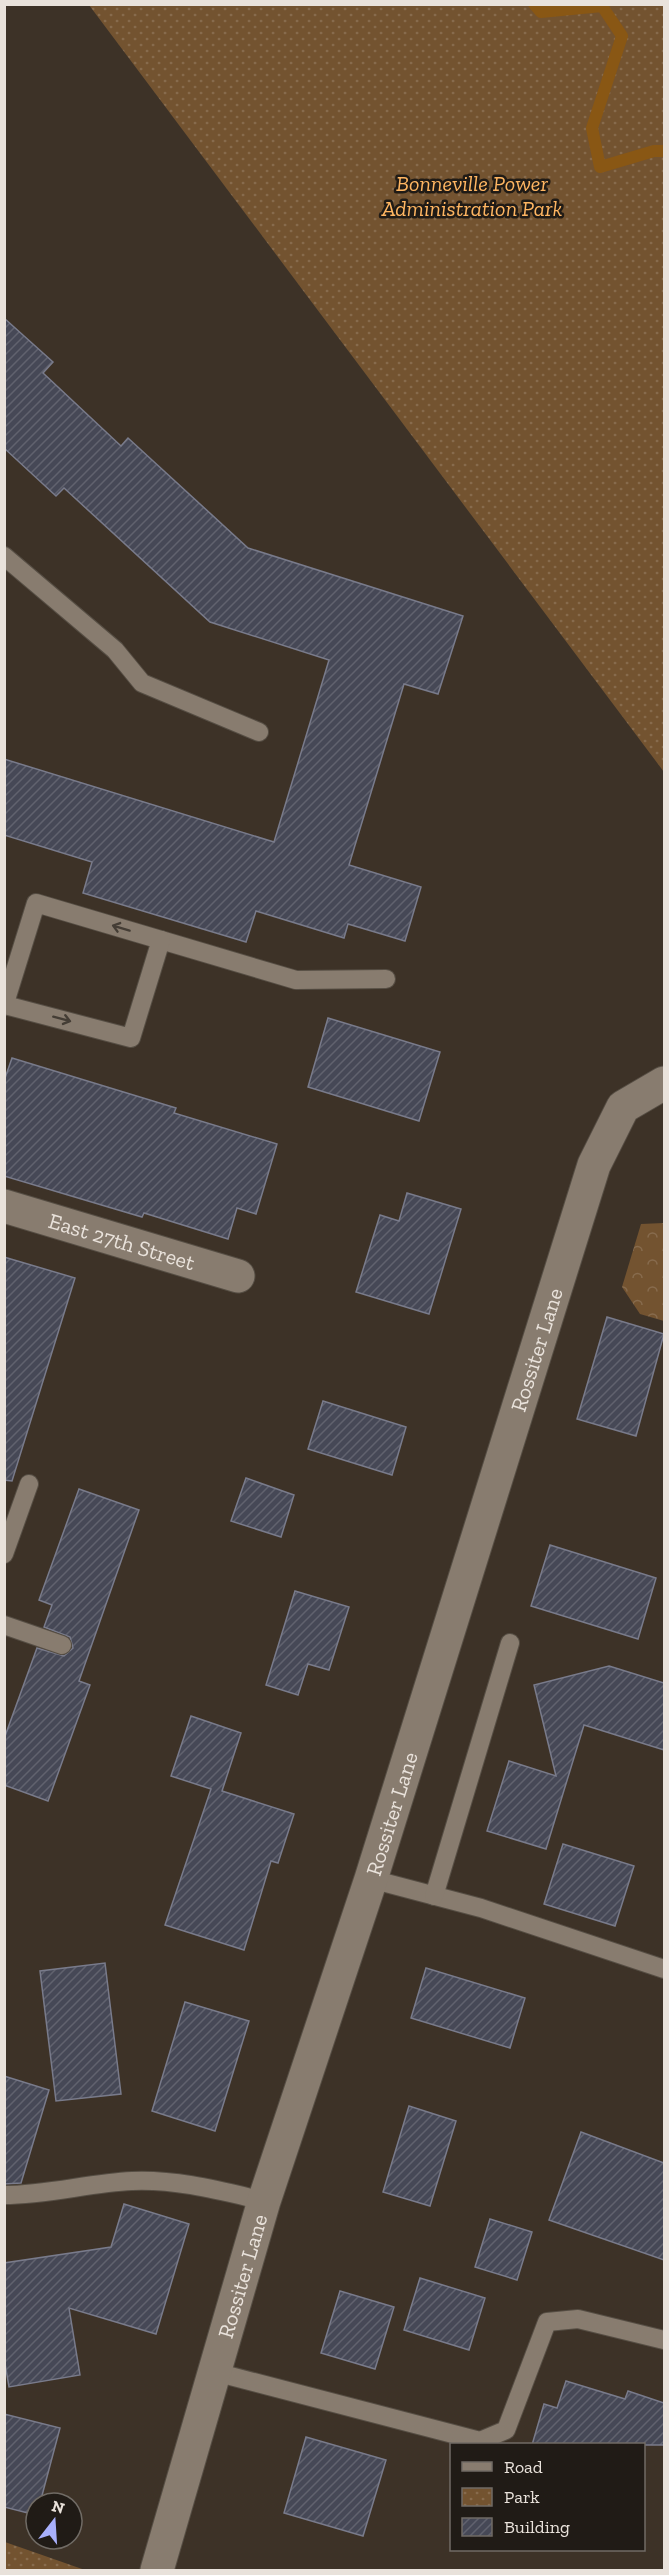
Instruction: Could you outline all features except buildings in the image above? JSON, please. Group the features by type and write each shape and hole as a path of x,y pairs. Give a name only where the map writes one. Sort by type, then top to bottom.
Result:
{"street":[{"name":"Rossiter Lane","path":"157,2571 264,2201 371,1879 594,1165 623,1107 664,1083"},
{"name":"East 27th Street","path":"4,1206 238,1276"}],"lane":[{"path":"4,556 115,650 142,683 259,732"},
{"path":"161,940 131,1038 5,1006 36,903 161,940 296,980 386,979"},
{"path":"4,1554 29,1484"},
{"path":"4,1625 62,1645"},
{"path":"434,1896 510,1643"},
{"path":"371,1879 481,1908 664,1969"},
{"path":"4,2194 35,2195 132,2181 198,2186 264,2201"},
{"path":"215,2372 480,2441 506,2430 547,2322 578,2319 664,2340"}],"green space":[{"name":"Bonneville Power Administration Park","path":"89,5 664,5 664,772"},
{"path":"664,1223 664,1321 640,1314 622,1287 641,1224"},
{"path":"4,2542 24,2549 24,2551 31,2551 85,2570 5,2570"}],"waterway":[{"path":"534,4 541,12 602,6 622,36 592,128 600,167 654,151 664,151"}]}
